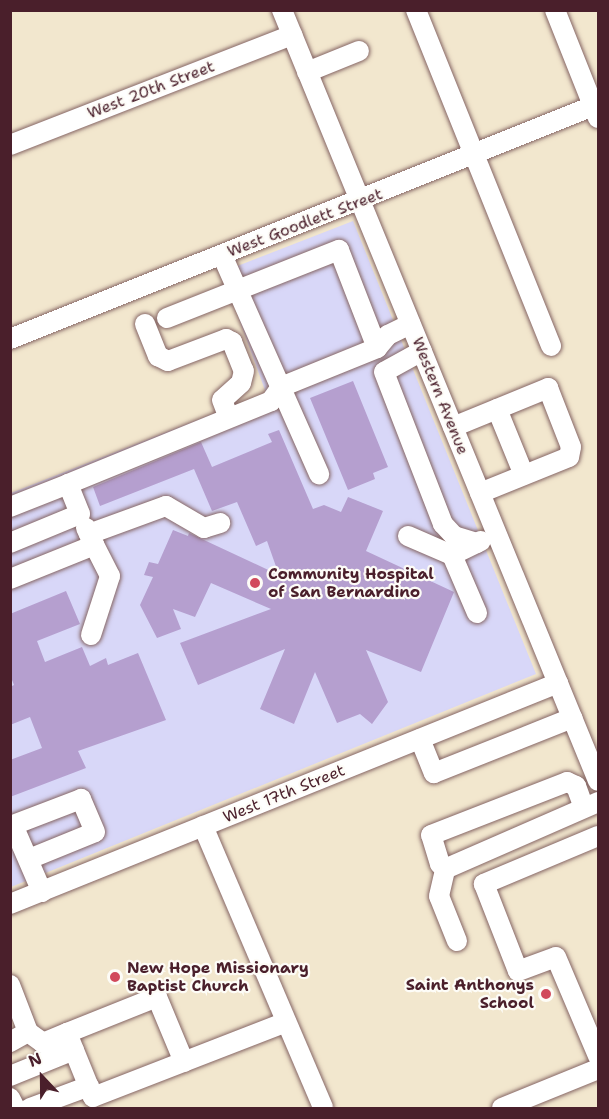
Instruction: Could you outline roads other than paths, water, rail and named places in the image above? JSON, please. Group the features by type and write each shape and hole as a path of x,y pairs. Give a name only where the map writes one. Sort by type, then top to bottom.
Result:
{"street":[{"name":"Western Avenue","path":"282,10 598,781"},
{"path":"416,10 551,346"},
{"path":"555,10 597,109"},
{"name":"West 20th Street","path":"10,145 292,35"},
{"path":"307,72 359,51"},
{"name":"West Goodlett Street","path":"10,339 361,202 475,154 597,109"},
{"path":"167,318 238,292 339,250 377,348"},
{"path":"222,255 319,474"},
{"path":"145,324 158,356 168,361 226,339 232,342 244,371 241,383 222,400 229,418"},
{"path":"10,507 271,401 281,387 377,348 388,335 411,324"},
{"path":"422,351 384,372 443,524 454,536 477,543"},
{"path":"453,427 548,388 571,447 568,458 480,493"},
{"path":"497,409 524,476"},
{"path":"68,484 110,576 92,635"},
{"path":"10,579 166,506 204,528 220,523"},
{"path":"10,543 80,514"},
{"path":"452,555 497,534"},
{"path":"408,536 452,555 477,613"},
{"name":"West 17th Street","path":"12,900 42,892 558,683"},
{"path":"420,739 434,773 572,718"},
{"path":"445,869 591,805 576,786 567,782 435,833 429,839 445,869 439,896 457,940"},
{"path":"203,826 323,1108"},
{"path":"484,884 598,836"},
{"path":"473,857 518,971 556,957 598,1056"},
{"path":"29,859 42,892"},
{"path":"12,996 36,1037 43,1063"},
{"path":"10,1076 43,1063 71,1042 157,997 184,1062"},
{"path":"71,1042 93,1097 286,1022"},
{"path":"10,1042 36,1037 71,1042"},
{"path":"502,1108 598,1069"},
{"path":"30,1108 89,1086"},
{"path":"10,1098 15,1108"}],"place":[{"name":"Community Hospital of San Bernardino","path":"255,583"},
{"name":"New Hope Missionary Baptist Church","path":"115,977"},
{"name":"Saint Anthonys School","path":"546,994"}]}
